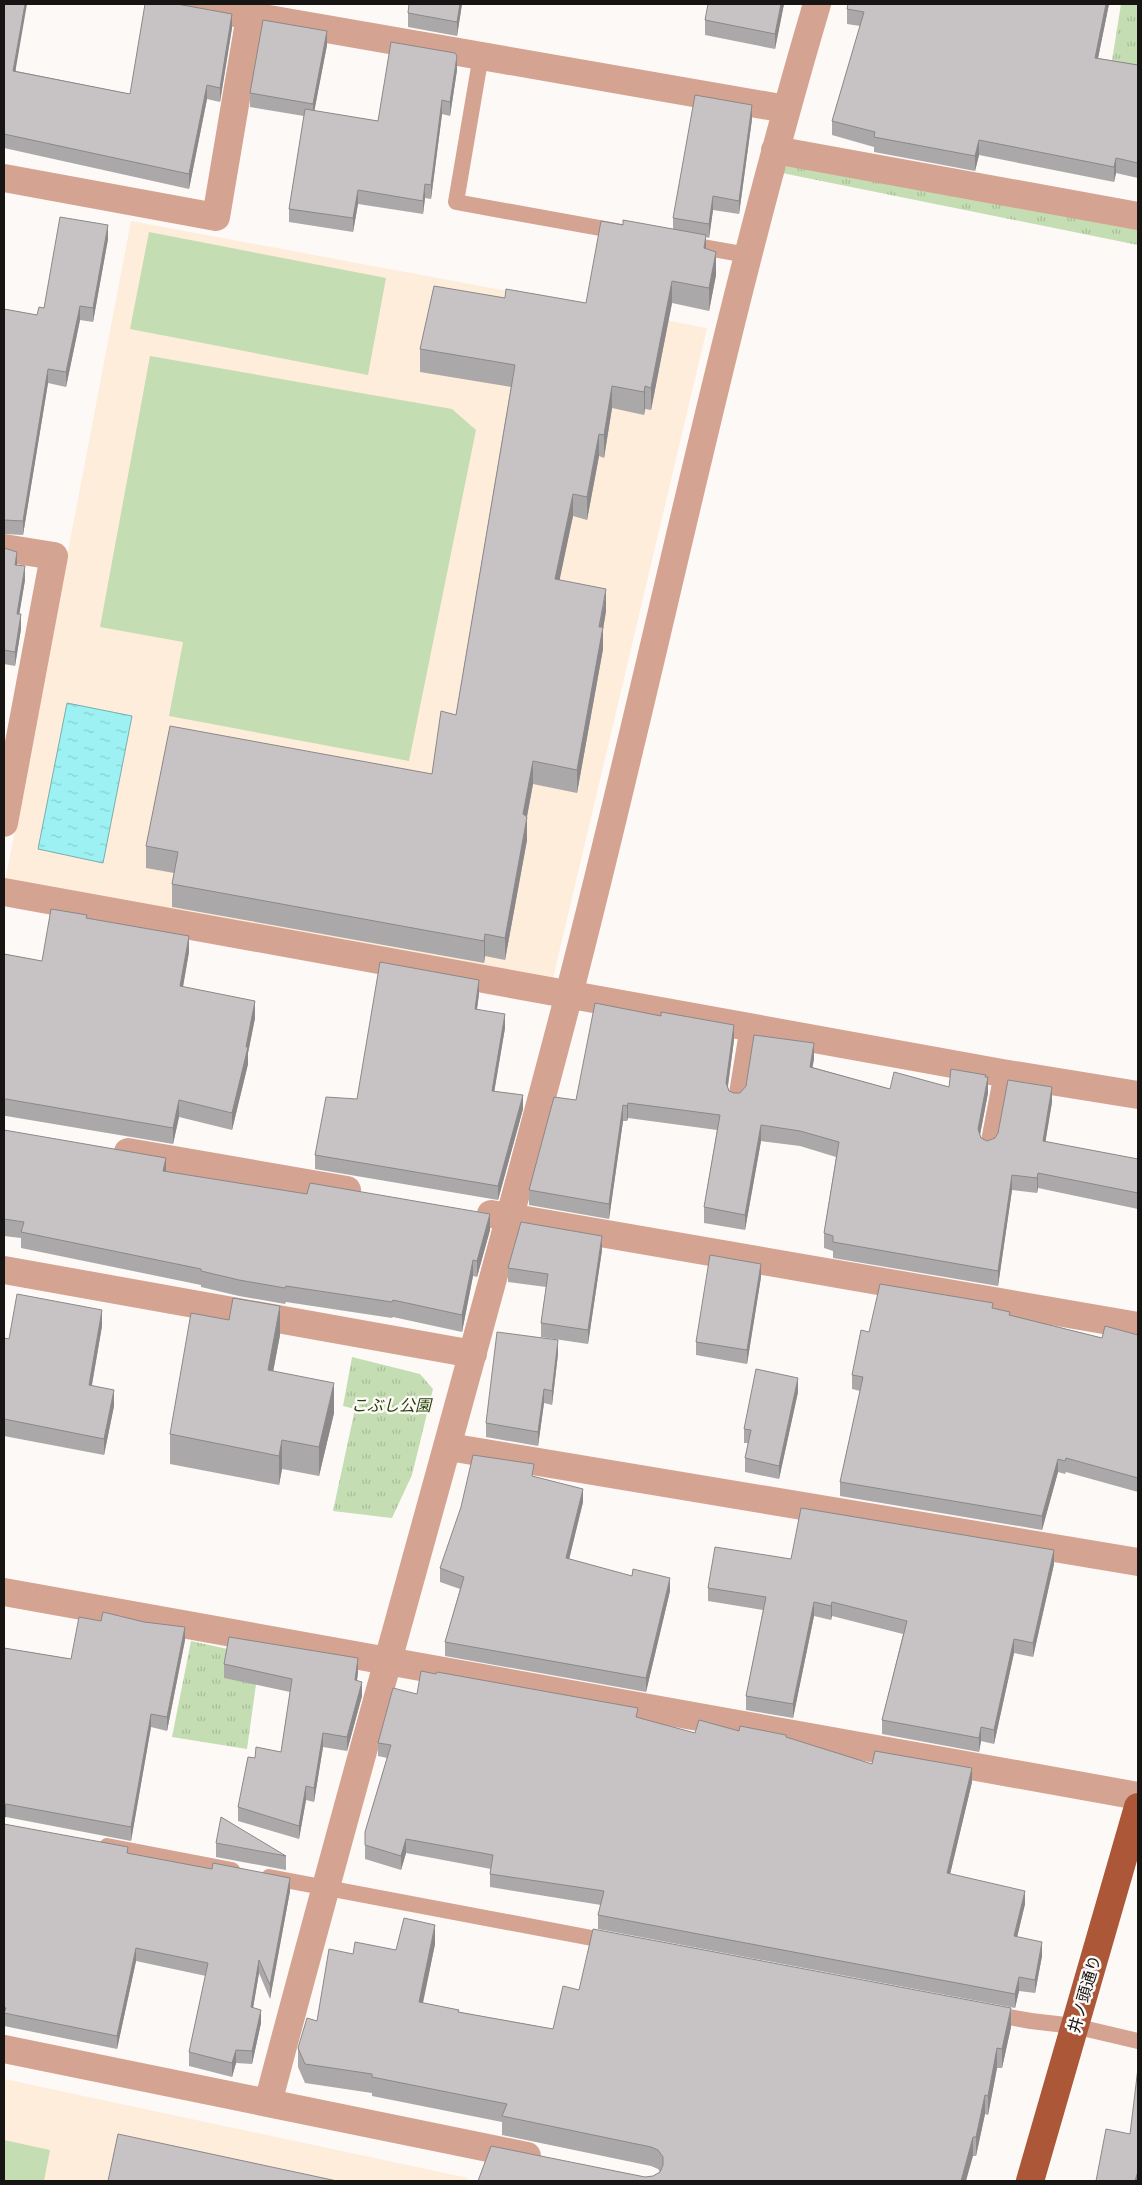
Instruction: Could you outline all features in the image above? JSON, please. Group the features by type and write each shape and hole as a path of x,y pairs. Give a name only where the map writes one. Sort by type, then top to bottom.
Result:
{"main road":[{"name":"井ノ頭通り","path":"1030,2181 1138,1807"}],"street":[{"path":"183,4 786,109"},
{"path":"268,2103 325,1887 449,1447 569,994 748,255 786,109 817,4"},
{"path":"4,178 216,217 250,16"},
{"path":"775,150 1138,216"},
{"path":"4,548 54,556 4,823"},
{"path":"4,892 1002,1073 1138,1095"},
{"path":"101,1147 373,1194"},
{"path":"470,1211 1138,1326"},
{"path":"4,1270 473,1354"},
{"path":"449,1447 1138,1562"},
{"path":"4,1592 389,1663 1138,1796"},
{"path":"4,2049 551,2161"}],"lane":[{"path":"481,55 456,202 640,236"},
{"path":"670,241 748,255"},
{"path":"736,1099 748,1026"},
{"path":"988,1146 1002,1073"},
{"path":"91,1844 629,1945"},
{"path":"972,2010 1031,2021 1074,2026 1138,2042"}],"shaded area":[{"path":"131,221 707,328 553,978 5,882"},
{"path":"4,2079 468,2178 467,2181 4,2181"}],"green space":[{"path":"1121,4 1138,4 1138,77 1110,73"},
{"path":"789,162 1138,226 1138,245 782,173"},
{"path":"149,232 386,278 368,375 130,329"},
{"path":"150,356 452,409 476,430 409,761 169,716 183,642 100,627"},
{"name":"こぶし公園","path":"352,1357 420,1374 433,1389 412,1475 392,1518 333,1511 355,1409 343,1406"},
{"path":"191,1641 260,1656 247,1749 172,1737"},
{"path":"4,2140 50,2150 44,2181 4,2181"}],"water":[{"path":"67,703 132,716 103,863 38,849"}],"building":[{"path":"4,4 25,4 13,71 130,94 145,4 177,4 232,14 220,88 207,85 189,174 4,134"},
{"path":"409,4 460,4 457,22 408,13"},
{"path":"708,4 781,4 775,34 705,20"},
{"path":"848,4 1106,4 1095,58 1138,65 1138,163 1116,158 1114,167 979,140 975,156 874,137 875,132 832,121 864,12 847,9"},
{"path":"263,20 327,31 313,104 250,93"},
{"path":"391,42 455,53 457,56 450,102 442,100 431,185 425,184 423,201 358,190 353,218 289,209 305,109 378,121"},
{"path":"695,95 752,105 739,201 713,196 709,224 673,218"},
{"path":"60,217 108,225 93,308 80,306 66,372 48,369 23,521 4,520 4,309 37,315 39,307 44,308"},
{"path":"623,220 706,235 704,248 716,252 709,288 672,281 651,388 645,386 644,392 612,386 604,435 599,434 587,497 573,494 555,579 606,589 599,627 603,627 577,770 533,761 523,814 527,817 505,938 485,934 484,941 172,884 178,852 146,846 170,726 432,774 441,711 456,715 515,365 420,349 434,286 505,298 506,289 586,303 601,221 623,225"},
{"path":"4,548 17,552 15,565 25,566 17,614 21,614 15,652 4,650"},
{"path":"51,909 87,915 86,918 189,936 180,986 255,1001 246,1047 248,1047 232,1113 179,1100 173,1128 4,1100 4,954 42,961"},
{"path":"380,962 479,980 475,1009 505,1014 492,1091 523,1095 498,1186 315,1155 326,1097 357,1099"},
{"path":"595,1003 661,1016 661,1012 734,1025 726,1083 729,1091 734,1093 740,1093 746,1086 754,1035 814,1043 810,1067 890,1089 894,1072 949,1087 951,1069 986,1075 985,1077 988,1077 978,1129 981,1138 987,1141 995,1138 998,1133 1008,1080 1052,1087 1043,1141 1138,1159 1138,1193 1038,1173 1037,1178 1012,1175 998,1271 833,1242 833,1236 824,1233 839,1142 800,1131 761,1125 745,1215 704,1207 720,1115 628,1103 627,1106 623,1105 609,1204 529,1190 554,1097 576,1100"},
{"path":"4,1130 166,1158 163,1171 307,1194 310,1183 490,1214 477,1261 473,1260 462,1315 393,1300 392,1302 239,1280 201,1271 201,1269 21,1232 24,1222 4,1219"},
{"path":"521,1222 602,1236 588,1330 541,1323 548,1274 508,1268"},
{"path":"710,1255 761,1264 747,1350 696,1342"},
{"path":"880,1284 993,1303 992,1308 1010,1312 1009,1315 1102,1338 1105,1326 1138,1335 1138,1478 1066,1458 1065,1461 1058,1459 1042,1516 840,1482 863,1377 852,1375 861,1330 869,1332"},
{"path":"17,1294 102,1310 89,1385 114,1390 104,1439 4,1419 4,1338 9,1339"},
{"path":"233,1298 280,1306 268,1370 334,1383 319,1447 282,1440 279,1456 170,1434 191,1313 229,1320"},
{"path":"497,1332 558,1340 552,1391 544,1389 538,1432 486,1423"},
{"path":"756,1369 798,1378 779,1466 745,1458 751,1430 744,1429"},
{"path":"473,1455 534,1464 532,1476 583,1489 566,1558 632,1576 633,1569 670,1578 646,1678 445,1642 464,1577 440,1568 461,1507"},
{"path":"801,1508 1054,1550 1033,1643 1014,1639 994,1730 981,1727 979,1738 882,1720 907,1621 832,1602 831,1606 814,1602 793,1704 746,1696 766,1597 708,1588 715,1547 791,1559"},
{"path":"103,1612 144,1622 185,1627 167,1717 151,1714 131,1827 4,1805 4,1648 71,1659 79,1617 101,1621"},
{"path":"229,1637 358,1658 355,1680 362,1682 347,1737 323,1733 314,1788 306,1786 299,1826 238,1807 248,1757 255,1758 256,1747 281,1752 292,1679 224,1664"},
{"path":"421,1671 436,1674 437,1672 638,1708 636,1717 695,1733 699,1720 739,1731 740,1726 786,1735 786,1737 872,1764 875,1751 972,1768 947,1873 1025,1891 1014,1936 1042,1942 1035,1980 1019,1977 1015,1994 598,1915 604,1891 490,1874 493,1855 406,1839 401,1856 365,1845 365,1832 391,1745 378,1743 393,1688 417,1694"},
{"path":"221,1817 286,1856 216,1843"},
{"path":"4,1824 128,1847 127,1853 212,1869 213,1863 290,1878 270,1985 259,1960 251,2007 261,2010 252,2051 236,2050 232,2063 189,2052 208,1963 136,1948 117,2036 4,2013 6,2008 4,2007"},
{"path":"404,1918 435,1925 419,2002 459,2010 458,2012 553,2029 563,1986 579,1990 593,1929 1011,2008 1002,2049 997,2048 988,2096 985,2095 976,2137 973,2137 961,2181 478,2181 491,2146 645,2177 653,2176 660,2172 663,2165 663,2157 658,2150 651,2147 502,2116 507,2104 372,2077 372,2074 305,2064 298,2048 307,2018 317,2021 329,1949 353,1954 355,1942 396,1950"},
{"path":"1138,2068 1138,2171 1135,2181 1096,2181 1106,2129 1130,2134"},
{"path":"118,2134 337,2181 108,2181"}]}
